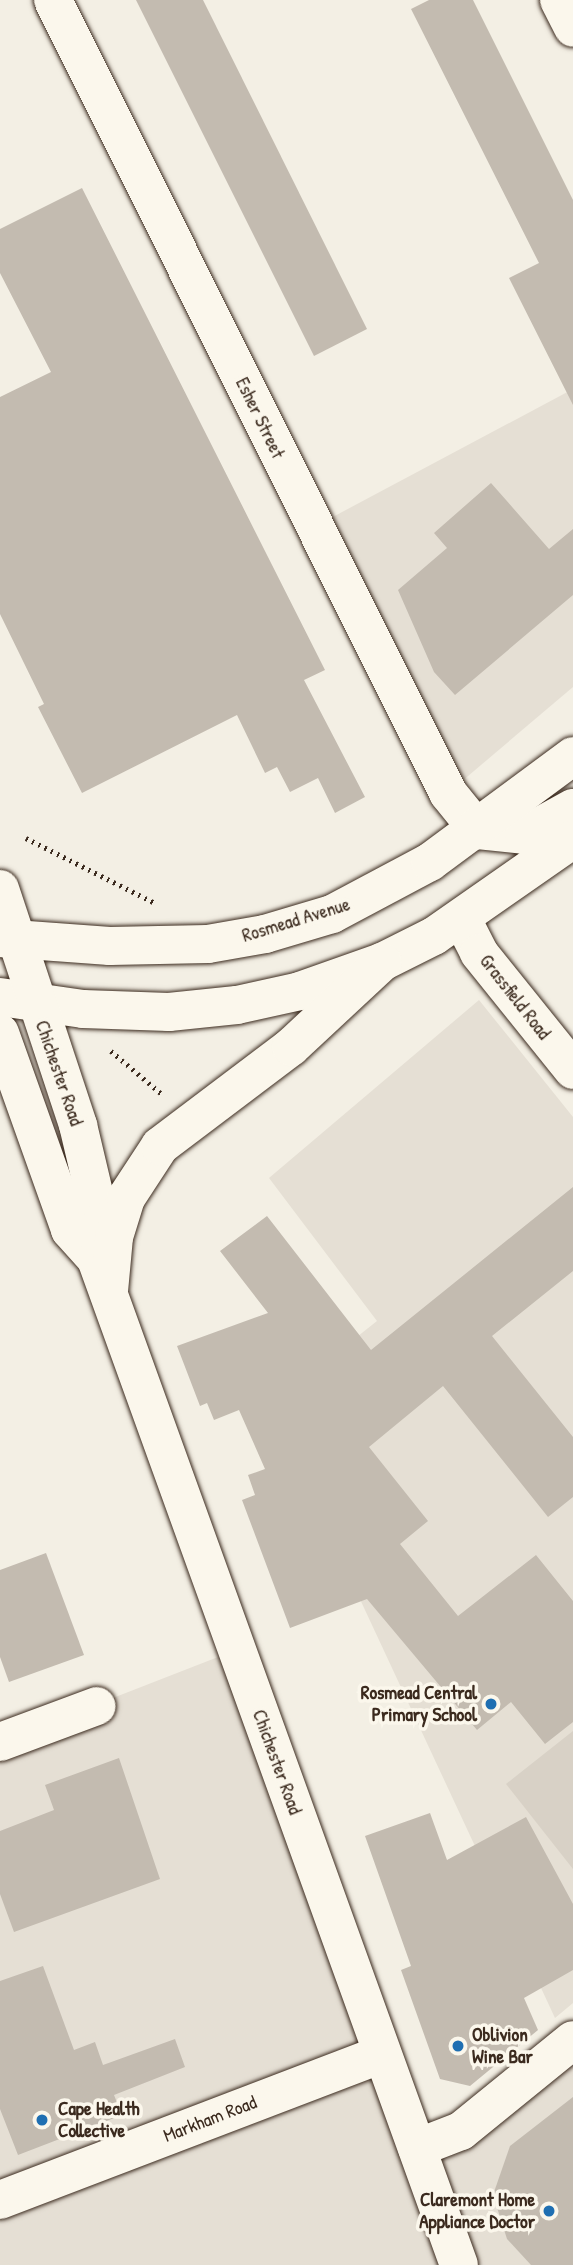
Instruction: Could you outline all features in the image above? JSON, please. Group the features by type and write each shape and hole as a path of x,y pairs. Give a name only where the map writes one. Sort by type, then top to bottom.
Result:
{"main road":[{"name":"Esher Street","path":"52,0 448,793 478,830"},
{"path":"559,0 573,28"},
{"name":"Rosmead Avenue","path":"8,939 110,946 208,944 265,934 332,914 381,891 478,830 573,756"},
{"path":"478,830 524,835 573,808"},
{"path":"18,1000 111,1011 192,1011 299,991 382,962 462,919 573,839"},
{"name":"Chichester Road","path":"0,889 18,1000 75,1114 97,1196 101,1222 96,1259"},
{"name":"Grassfield Road","path":"462,919 480,953 573,1070"},
{"path":"108,1295 114,1237 126,1198 153,1154 175,1132 291,1047 382,962"},
{"name":"Chichester Road","path":"0,1032 49,1162 70,1230 96,1259 459,2265"},
{"path":"0,1086 49,1162"},
{"path":"0,1742 97,1706"},
{"path":"417,2148 461,2131 573,2040"},
{"name":"Markham Road","path":"0,2200 382,2054"}],"path":[{"path":"26,838 166,909"},
{"path":"107,1048 159,1090 166,1103"}],"shaded area":[{"path":"573,389 573,687 448,793 314,527"},
{"name":"Rosmead Central Primary School","path":"479,1000 573,1117 573,2003 555,2018 270,1406 377,1321 269,1178"},
{"path":"236,1650 417,2148 573,2040 573,2265 0,2265 0,1742"},
{"path":"573,1731 573,1869 506,1784"}],"building":[{"path":"136,0 203,0 367,329 314,356"},
{"path":"429,0 473,0 573,200 573,405 509,278 539,263 411,9"},
{"path":"82,188 325,670 304,680 365,797 335,813 318,778 290,792 277,767 265,773 237,715 82,793 38,707 44,704 0,614 0,397 51,372 0,273 0,229"},
{"path":"491,483 549,549 573,529 573,595 455,695 434,672 398,590 447,548 434,533"},
{"path":"573,1187 573,1271 492,1336 573,1437 573,1497 548,1517 443,1386 369,1447 428,1521 400,1544 458,1616 536,1555 573,1601 573,1722 545,1744 511,1702 477,1730 367,1599 290,1628 242,1500 255,1495 248,1475 265,1469 239,1410 214,1420 207,1403 200,1406 177,1346 268,1313 220,1251 267,1216 371,1350"},
{"path":"46,1553 84,1655 9,1682 0,1657 0,1570"},
{"path":"119,1758 160,1879 14,1932 0,1894 0,1831 54,1810 45,1785"},
{"path":"430,1813 447,1860 526,1817 573,1904 573,1970 524,1998 538,2030 470,2086 440,2079 401,1970 411,1966 365,1836"},
{"path":"43,1966 74,2050 95,2042 103,2065 175,2039 185,2067 114,2095 122,2115 18,2155 0,2109 0,1981"},
{"path":"573,2097 573,2265 531,2265 507,2239 493,2195 510,2146"}],"place":[{"name":"Rosmead Central Primary School","path":"491,1704"},
{"name":"Oblivion Wine Bar","path":"458,2046"},
{"name":"Cape Health Collective","path":"42,2120"},
{"name":"Claremont Home Appliance Doctor","path":"549,2211"}]}
